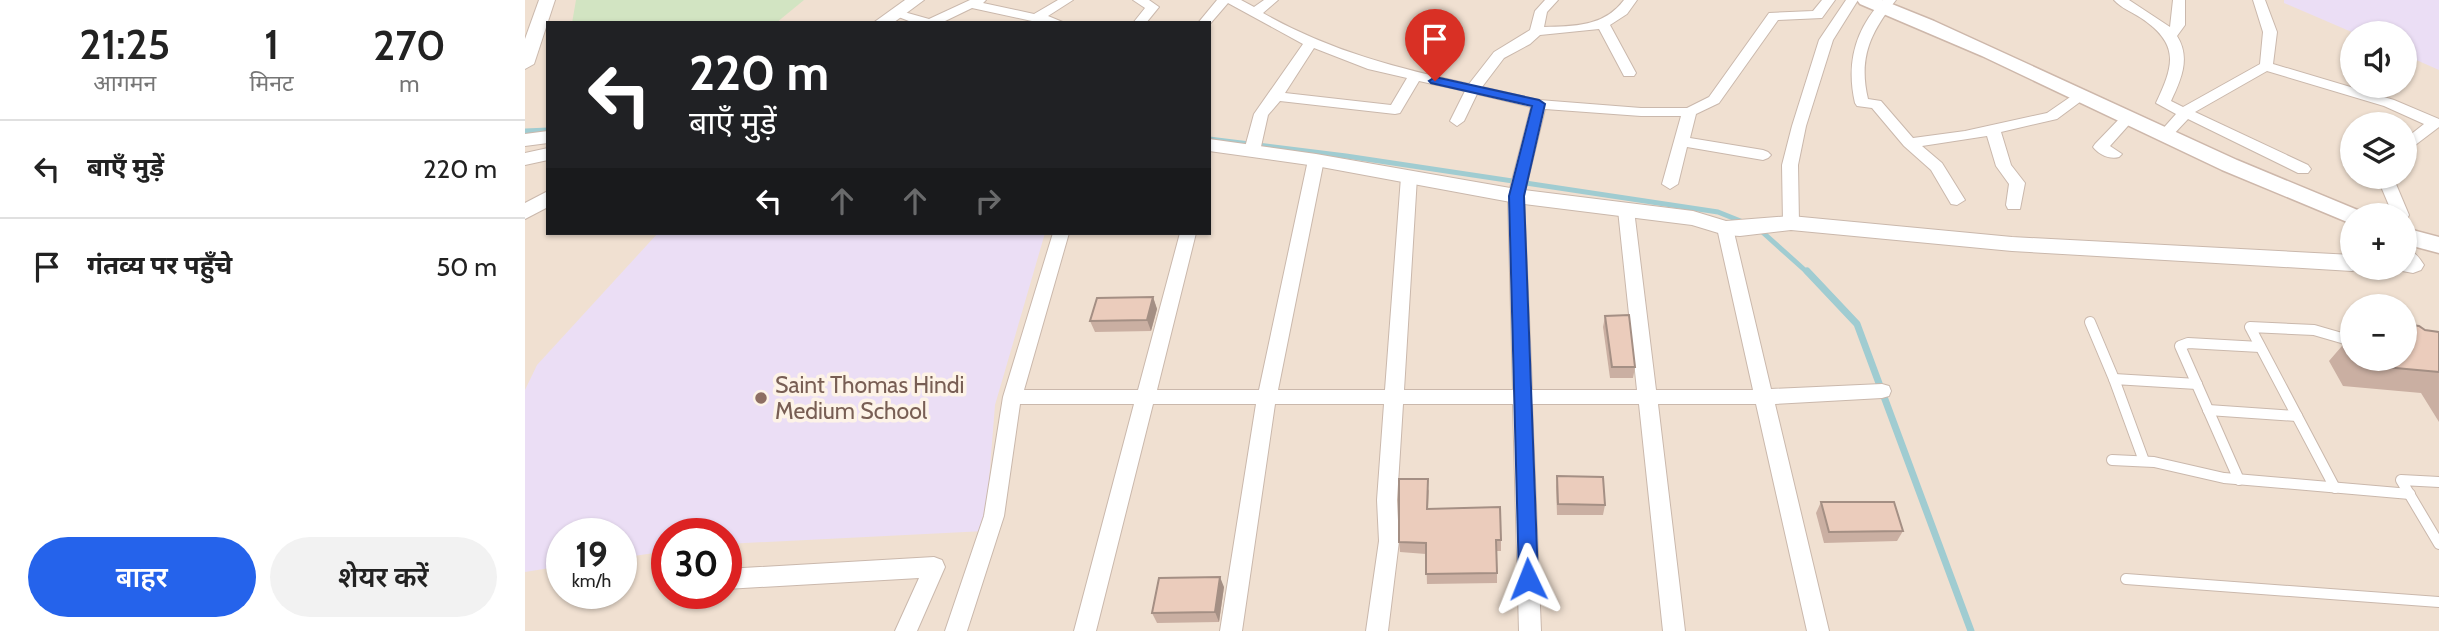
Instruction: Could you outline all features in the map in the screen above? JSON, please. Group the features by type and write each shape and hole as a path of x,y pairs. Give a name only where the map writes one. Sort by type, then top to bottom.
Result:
{"main road":[{"path":"1880,2 2165,135 2340,211"},
{"path":"2417,240 2439,245"}],"street":[{"path":"525,64 547,0"},
{"path":"884,21 916,0"},
{"path":"1038,17 1067,0"},
{"path":"1139,0 1153,7 1141,21"},
{"path":"1206,21 1224,0"},
{"path":"1232,0 1311,42 1373,66 1539,104 1641,112 1689,112 1714,100 1774,16 1817,15 1829,0"},
{"path":"1254,13 1272,0"},
{"path":"1457,121 1473,89 1498,55 1523,45 1536,31 1541,11 1552,0"},
{"path":"1536,31 1604,26 1625,9 1630,0"},
{"path":"1782,223 1790,165 1799,126 1826,40 1852,0"},
{"path":"2120,0 2171,35 2180,57 2176,79 2163,103 2303,169"},
{"path":"2171,35 2178,24 2179,0"},
{"path":"2165,135 2184,114 2266,66 2272,47 2268,17 2259,0"},
{"path":"934,21 976,2 996,12 1052,21"},
{"path":"1880,2 1865,34 1856,82 1862,103 1876,104 1909,144 1937,167 1957,200"},
{"path":"897,13 923,21"},
{"path":"1604,26 1629,73"},
{"path":"1252,151 1262,114 1311,42"},
{"path":"2266,66 2389,103 2437,121"},
{"path":"1276,96 1395,110 1415,76"},
{"path":"1909,144 1965,136 2052,116 2081,96"},
{"path":"1530,631 1519,186 1539,104"},
{"path":"1670,184 1689,112"},
{"path":"2114,154 2100,147 2129,118"},
{"path":"2417,137 2437,121"},
{"path":"1992,128 2004,166 2017,183 2014,205"},
{"path":"525,140 546,137"},
{"path":"1680,141 1763,155"},
{"path":"1211,148 1316,160 1409,177 1519,186 1626,210 1693,218 1732,228 1782,223 2012,244 2340,262"},
{"path":"525,159 546,155"},
{"path":"1231,631 1267,396 1316,160"},
{"path":"1377,631 1389,541 1387,500 1409,177"},
{"path":"525,212 546,199"},
{"path":"1626,210 1674,631"},
{"path":"1732,228 1764,397 1818,631"},
{"path":"956,631 994,516 1012,397 1060,235"},
{"path":"1085,631 1187,235"},
{"path":"1012,397 1764,397 1882,391"},
{"path":"742,578 934,567 906,631"}],"lane":[{"path":"2090,322 2144,461"},
{"path":"2335,488 2250,327 2314,330 2340,339"},
{"path":"2239,480 2180,346 2188,343 2260,347"},
{"path":"2114,379 2197,384"},
{"path":"2208,410 2297,416"},
{"path":"2112,460 2144,461 2239,480 2410,494"},
{"path":"2439,482 2402,480 2439,544"},
{"path":"2126,579 2439,602"}],"shaded area":[{"path":"525,0 2439,0 2439,631 525,631"},
{"path":"2284,0 2439,0 2439,70 2417,60 2417,21 2340,21 2340,27 2284,3"},
{"name":"Saint Thomas Hindi Medium School","path":"656,235 1044,235 995,405 985,531 742,543 742,518 651,518 651,553 637,556 637,518 546,518 546,569 525,572 525,390 537,365"}],"green space":[{"path":"576,0 804,0 778,21 572,21"}],"building":[{"path":"1153,297 1147,320 1090,321 1097,298"},
{"path":"1629,315 1635,367 1612,367 1605,316"},
{"path":"2417,326 2439,332 2439,372 2417,370"},
{"path":"1557,476 1603,477 1605,505 1558,504"},
{"path":"1399,479 1428,479 1427,509 1500,507 1501,540 1496,540 1497,573 1426,574 1426,543 1399,542"},
{"path":"1821,502 1894,502 1903,531 1829,532"},
{"path":"1220,577 1215,612 1152,613 1159,578"}],"waterway":[{"path":"525,131 546,130"},
{"path":"1211,139 1346,156 1718,212 1743,222"},
{"path":"1759,229 1808,273"},
{"path":"1807,271 1857,324 1971,631"}],"place":[{"name":"Saint Thomas Hindi Medium School","path":"761,398"}],"route":[{"path":"1435,81 1539,104 1516,196 1528,579"}]}
